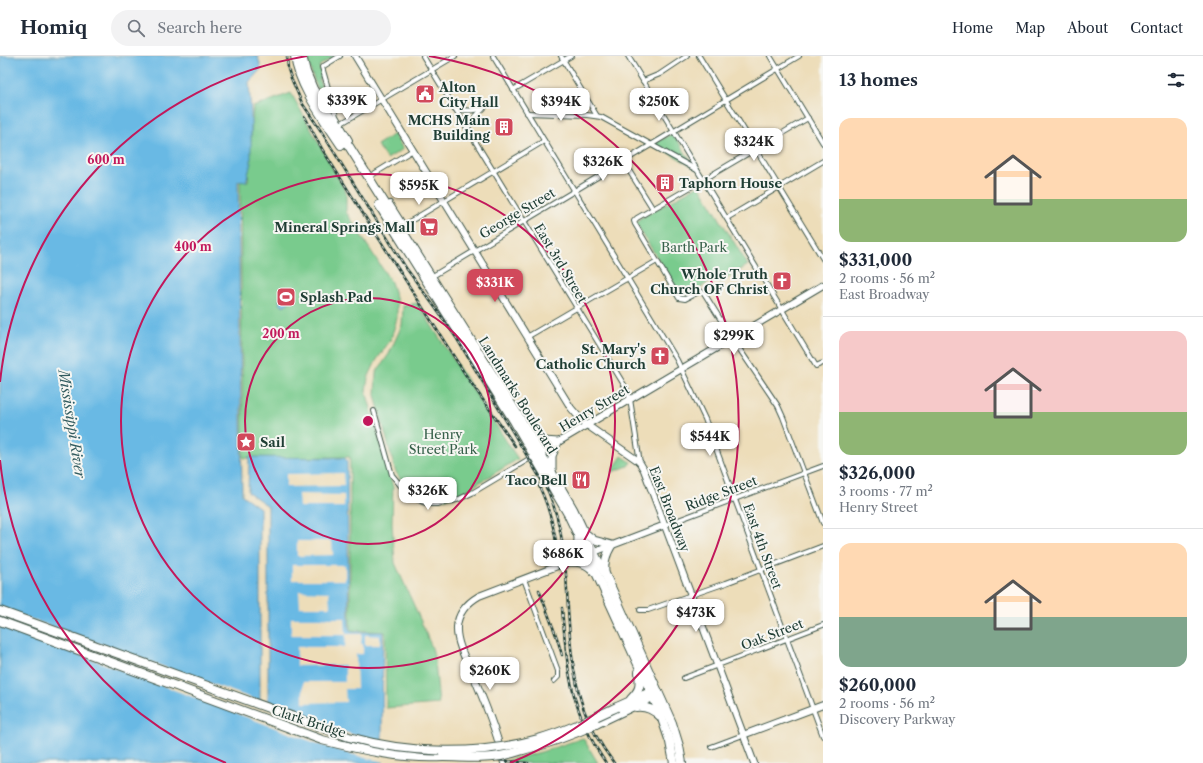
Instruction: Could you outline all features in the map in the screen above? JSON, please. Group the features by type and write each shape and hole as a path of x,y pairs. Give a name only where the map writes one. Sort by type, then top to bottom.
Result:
{"highway":[{"name":"Landmarks Boulevard","path":"295,56 300,78 319,112 514,421 552,472 573,508 581,533"},
{"name":"Landmarks Boulevard","path":"302,56 306,72 313,89 530,435 538,454 581,533 655,693 670,742 674,763"},
{"name":"Landmarks Boulevard","path":"602,577 639,667 672,723 682,763"},
{"name":"Clark Bridge","path":"0,611 326,730 366,742 429,750 468,750 512,745 538,739 618,710"},
{"name":"Clark Bridge","path":"0,621 322,740 351,748 402,756 494,757 550,743 580,731 618,710"},
{"path":"629,705 638,692 640,686 639,667"},
{"path":"618,710 655,693"},
{"path":"629,705 648,708 662,717"}],"main road":[{"path":"530,435 544,441 558,442 552,456 552,472"},
{"path":"581,533 594,540 612,545 606,556 602,577 590,567 578,562 568,562 575,554 581,533"}],"street":[{"path":"340,56 322,67 336,116 404,225 544,141"},
{"name":"East Broadway","path":"355,56 577,417 586,426 640,464 646,475 754,763"},
{"name":"East 3rd Street","path":"423,56 626,388 630,399 640,464"},
{"path":"340,124 455,56"},
{"name":"East 4th Street","path":"493,56 677,360 705,419 823,736"},
{"path":"561,56 597,116"},
{"path":"513,90 571,56"},
{"path":"628,56 816,366 823,363"},
{"path":"643,81 660,74 687,56"},
{"path":"699,56 823,260"},
{"path":"770,56 823,143"},
{"name":"George Street","path":"430,277 799,56"},
{"path":"455,109 468,110 485,107 475,117 467,129"},
{"path":"527,113 587,114 597,116 606,119 698,170"},
{"path":"808,118 634,221 679,298 684,299 700,291 704,292 732,338 780,410 823,523"},
{"path":"372,175 413,150"},
{"path":"623,161 653,209"},
{"path":"726,218 823,162"},
{"path":"527,337 657,261"},
{"name":"Henry Street","path":"374,411 392,475 404,490 410,496 430,504 457,500 472,493 823,285"},
{"name":"Ridge Street","path":"504,763 484,701 458,640 458,621 462,610 473,600 487,593 823,466"},
{"path":"640,610 648,610 691,595 823,546"},
{"path":"524,579 558,670 558,677 554,681"},
{"name":"Oak Street","path":"684,678 823,625"},
{"path":"711,747 823,705"}],"green space":[{"path":"307,56 335,56 319,66 323,79 319,78 324,97 329,97 335,119 314,81"},
{"path":"291,93 346,192 346,212 391,282 397,301 397,318 391,339 376,361 368,378 366,391 393,487 392,524 395,563 432,648 435,661 439,704 386,708 385,632 350,630 350,457 243,458 240,181 248,181 253,107"},
{"path":"673,133 695,168 654,144"},
{"path":"394,134 403,149 387,159 377,145"},
{"name":"Barth Park","path":"699,185 748,265 720,283 717,278 683,297 680,295 637,225 637,222 639,219"},
{"name":"Henry Street Park","path":"417,303 518,459 459,495 449,498 430,499 422,496 407,487 401,479 395,470 375,395 376,373 389,354 402,325 403,306"},
{"path":"622,456 631,462 628,466 612,472 615,465"},
{"path":"583,738 598,763 510,763 509,760 541,752"}],"water":[{"name":"Mississippi River","path":"0,56 258,56 261,69 249,82 251,114 251,163 246,182 238,181 242,495 260,508 260,701 268,704 268,506 248,492 249,457 345,458 347,462 349,629 353,632 383,632 382,741 377,756 384,760 383,763 0,763"},
{"name":"Splash Pad","path":"286,288 290,290 292,297 288,303 283,306 279,303 281,293"}],"pier":[{"path":"343,473 344,486 286,487 286,474"},
{"path":"298,494 344,495 344,507 299,507"},
{"path":"297,541 332,541 333,555 297,556"},
{"path":"292,565 345,565 345,580 292,580"},
{"path":"299,591 329,592 330,607 300,607"},
{"path":"0,608 382,745 379,755 385,759 385,762 365,758 321,745 0,625"},
{"path":"291,618 345,618 346,634 362,634 361,644 363,644 363,654 356,654 357,689 345,689 346,702 303,703 303,682 345,682 345,665 297,666 297,647 345,647 346,635 291,635"},
{"path":"365,635 380,636 380,645 365,645"}],"railway":[{"path":"287,56 288,69 302,103 406,268 457,339 548,491 558,522 562,542 566,574 570,643 579,694 593,731 614,763"},
{"path":"305,117 322,149 465,374 515,446"},
{"path":"535,478 549,510 557,544 559,568"},
{"path":"539,590 562,655"},
{"path":"562,608 566,651 572,689 585,725 594,744 606,763"},
{"path":"497,760 528,763"}],"place":[{"name":"Alton City Hall","path":"425,94"},
{"name":"MCHS Main Building","path":"504,127"},
{"name":"Taphorn House","path":"665,183"},
{"name":"Mineral Springs Mall","path":"429,227"},
{"name":"Whole Truth Church OF Christ","path":"782,281"},
{"name":"Splash Pad","path":"286,297"},
{"name":"St. Mary's Catholic Church","path":"660,356"},
{"name":"Sail","path":"246,442"},
{"name":"Taco Bell","path":"581,480"}]}
